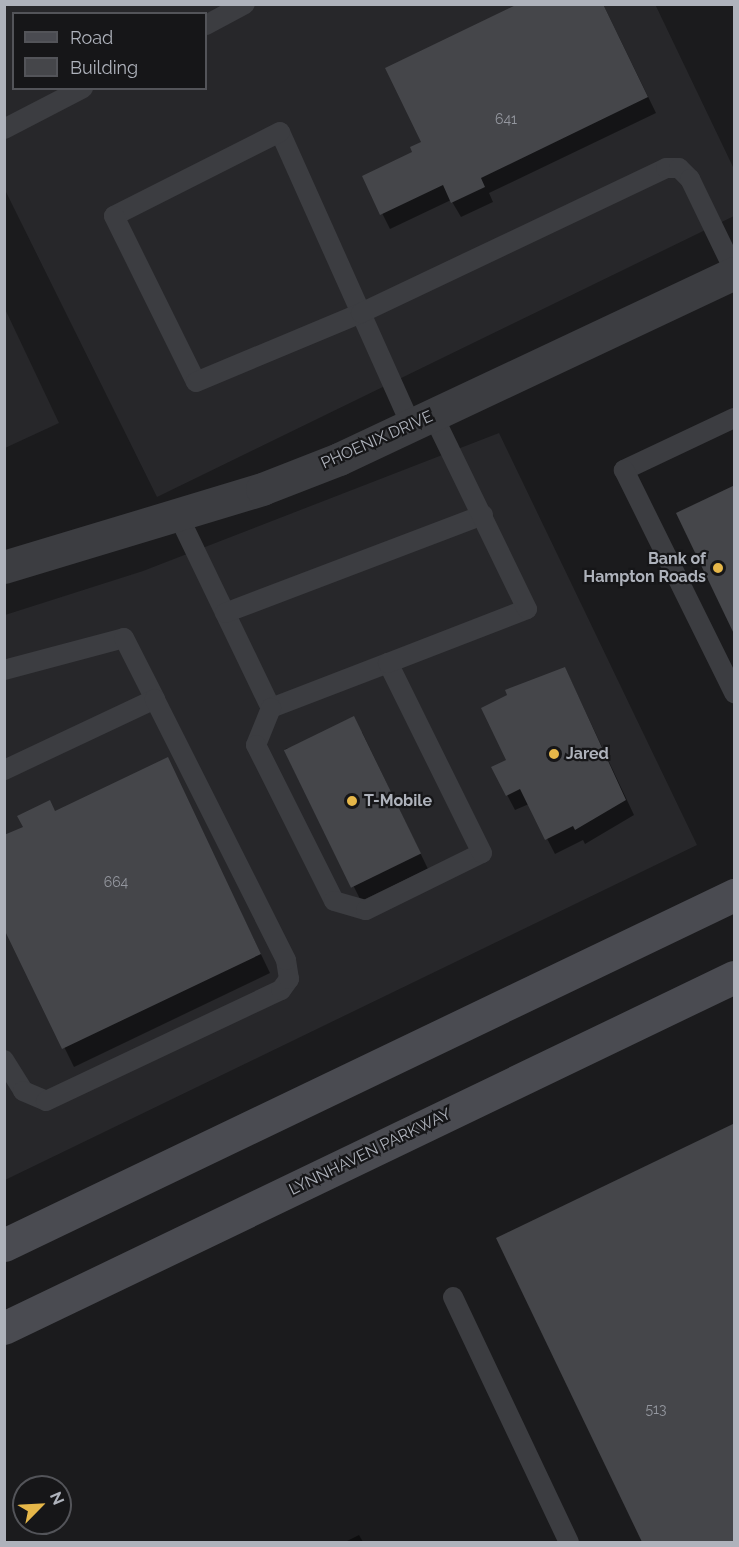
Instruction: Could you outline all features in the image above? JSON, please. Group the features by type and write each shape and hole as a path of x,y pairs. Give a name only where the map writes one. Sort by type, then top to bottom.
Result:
{"main road":[{"path":"4,1245 735,895"},
{"name":"LYNNHAVEN PARKWAY","path":"4,1328 735,977"}],"street":[{"name":"PHOENIX DRIVE","path":"4,567 262,489 422,420 735,272"}],"lane":[{"path":"207,24 245,4"},
{"path":"4,129 78,90"},
{"path":"271,708 527,609 483,515 422,420 361,313 280,132 114,216 196,382 361,313 666,168 679,168 690,179 735,272"},
{"path":"735,418 624,470 735,693"},
{"path":"178,515 271,708 256,746 334,901 366,910 482,853 388,663"},
{"path":"225,613 483,515"},
{"path":"4,670 124,638 286,960 289,979 281,990 46,1101 23,1090 4,1060"},
{"path":"4,770 155,699"},
{"path":"453,1298 569,1542"}],"shaded area":[{"path":"655,4 734,169 734,216 157,497 5,190 5,5"},
{"path":"5,309 59,423 4,448"},
{"path":"499,433 697,845 5,1180 5,615 143,571"}],"building":[{"path":"518,4 603,4 648,97 481,178 485,187 451,203 443,185 380,215 362,176 412,152 410,147 421,142 385,68"},
{"name":"Bank of Hampton Roads","path":"735,485 735,636 676,513"},
{"name":"Jared","path":"565,667 626,800 575,830 573,826 545,840 520,789 506,796 491,767 506,760 481,708 507,695 505,690"},
{"name":"T-Mobile","path":"354,716 421,854 351,888 284,750"},
{"path":"168,757 261,954 62,1049 4,929 4,835 23,827 17,816 50,800 55,811"},
{"path":"735,1123 735,1542 642,1542 496,1238"}],"place":[{"name":"Bank of Hampton Roads","path":"718,568"},
{"name":"Jared","path":"554,754"},
{"name":"T-Mobile","path":"352,801"}]}
